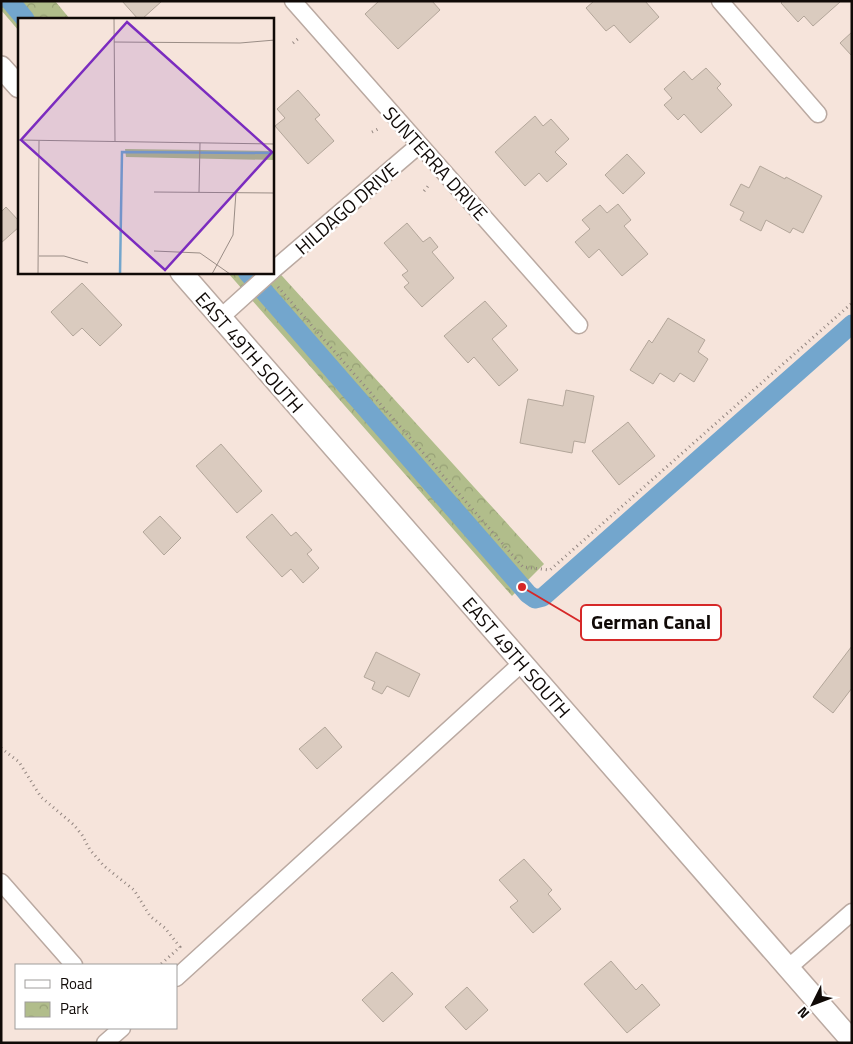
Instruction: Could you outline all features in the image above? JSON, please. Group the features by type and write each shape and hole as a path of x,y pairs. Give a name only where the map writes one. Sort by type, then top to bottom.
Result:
{"street":[{"name":"SUNTERRA DRIVE","path":"292,1 579,325"},
{"path":"720,1 818,114"},
{"path":"1,67 18,86"},
{"name":"HILDAGO DRIVE","path":"274,270 419,145"},
{"name":"EAST 49TH SOUTH","path":"183,274 852,1041"},
{"name":"HILDAGO DRIVE","path":"220,318 269,274"},
{"path":"178,976 522,663"},
{"path":"1,882 73,964"},
{"path":"788,968 852,912"},
{"path":"105,1043 121,1029"}],"path":[{"path":"293,43 300,37"},
{"path":"372,132 380,128"},
{"path":"424,191 429,185"},
{"path":"271,274 523,567 550,570 852,303"},
{"path":"1,748 20,762 41,796 74,825 82,834 90,850 104,866 134,890 150,916 164,928 180,947 161,964"}],"green space":[{"path":"1,1 55,1 69,18 18,18 18,30 1,10"},
{"path":"274,267 544,564 512,596 229,274 274,274"}],"building":[{"path":"122,1 162,1 143,18 137,18"},
{"path":"379,1 432,1 440,10 398,49 365,14"},
{"path":"594,1 645,1 659,17 630,43 614,25 606,31 586,8"},
{"path":"783,1 840,2 813,26 804,16 798,22 781,3"},
{"path":"852,32 852,56 840,43"},
{"path":"706,68 721,84 717,88 732,105 701,133 684,114 678,120 664,105 672,98 664,89 684,71 692,80"},
{"path":"298,90 320,115 315,119 334,141 308,164 275,126 285,118 277,109"},
{"path":"535,116 543,126 551,119 569,139 555,152 567,164 547,182 539,173 525,186 495,152"},
{"path":"627,154 645,173 623,194 605,175"},
{"path":"760,166 822,196 803,233 793,228 790,233 766,220 761,231 740,220 744,212 730,205 741,184 749,188"},
{"path":"618,204 631,220 624,226 648,254 622,276 599,249 589,258 575,242 590,229 582,220 600,205 607,213"},
{"path":"6,207 18,220 18,228 1,243 1,212"},
{"path":"407,223 423,242 430,237 438,247 432,252 454,278 422,307 404,287 409,283 402,275 408,271 384,243"},
{"path":"82,283 122,325 100,346 82,328 73,336 51,312"},
{"path":"485,301 507,326 492,339 518,370 499,386 474,357 468,363 444,336"},
{"path":"668,318 705,340 698,352 708,359 694,382 680,373 674,382 660,373 653,384 630,370 649,340 652,343"},
{"path":"566,390 594,396 585,443 574,441 572,453 520,443 528,399 563,406"},
{"path":"628,422 655,456 619,485 592,451"},
{"path":"221,444 262,491 237,513 196,466"},
{"path":"272,514 291,536 296,532 312,550 307,554 319,568 303,583 291,569 282,577 246,537"},
{"path":"160,516 181,538 164,555 143,532"},
{"path":"852,646 852,688 833,713 813,697"},
{"path":"376,652 420,674 409,697 387,686 382,694 372,689 375,682 364,677"},
{"path":"325,727 342,747 317,769 299,749"},
{"path":"524,859 552,890 548,894 561,909 533,933 510,907 518,901 499,880"},
{"path":"611,961 636,990 642,984 660,1005 627,1033 584,984"},
{"path":"392,972 413,994 383,1022 362,1000"},
{"path":"467,987 488,1010 466,1030 445,1007"}],"waterway":[{"path":"10,1 24,18"},
{"path":"249,274 528,594 535,599 543,597 852,324"}],"place":[{"name":"German Canal","path":"522,587"}]}
